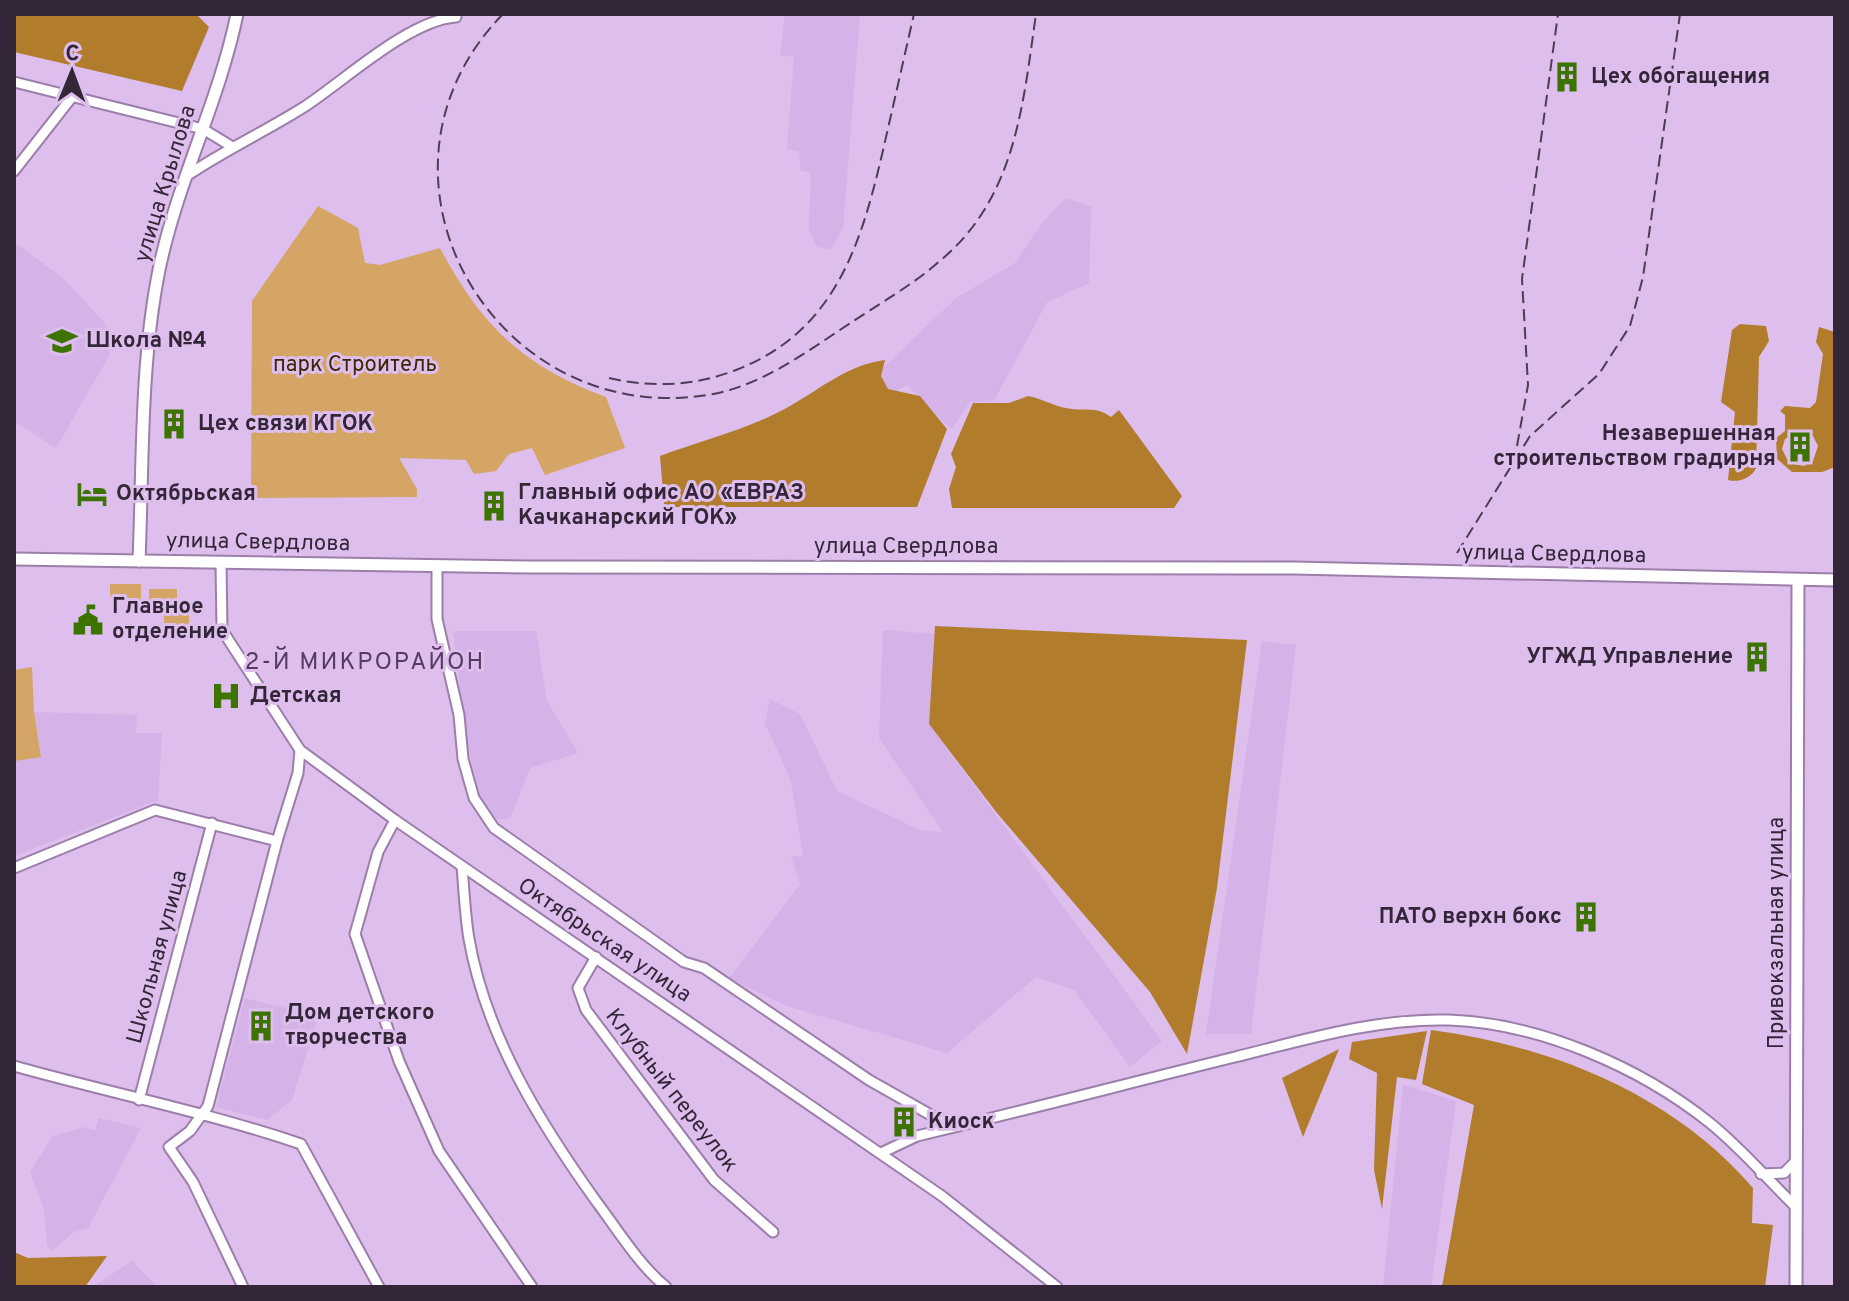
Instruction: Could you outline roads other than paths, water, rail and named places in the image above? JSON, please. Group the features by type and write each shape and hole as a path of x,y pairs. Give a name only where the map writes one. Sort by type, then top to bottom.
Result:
{"main road":[{"name":"улица Крылова","path":"139,561 145,377 153,310 169,229 229,49 237,14"},
{"name":"улица Свердлова","path":"14,559 437,566 1278,568 1835,580"},
{"name":"Привокзальная улица","path":"1796,1287 1798,580"}],"street":[{"path":"188,175 231,146 295,112 347,74 427,24 456,17 456,14"},
{"path":"14,82 203,129 231,146"},
{"path":"14,171 72,97"},
{"name":"Октябрьская улица","path":"221,563 222,630 300,750 395,820 942,1196 1057,1287"},
{"path":"437,566 437,619 459,715 463,759 474,798 494,828 684,962 704,968 869,1080 952,1127"},
{"path":"243,1287 193,1182 169,1147 190,1131 208,1106 277,841 298,773 300,750"},
{"path":"14,868 155,810 277,841"},
{"path":"395,820 378,852 355,934 399,1061 439,1151 532,1287"},
{"name":"Школьная улица","path":"139,1100 212,823"},
{"path":"462,866 469,939 484,998 503,1049 564,1156 614,1226 666,1287"},
{"name":"Клубный переулок","path":"596,957 578,988 586,1010 714,1180 773,1232"},
{"path":"881,1153 917,1136 1336,1032 1408,1021 1451,1020 1493,1025 1544,1038 1641,1079 1710,1123 1797,1208"},
{"path":"14,1066 139,1100 222,1117 301,1144 379,1287"},
{"path":"1761,1174 1784,1173 1797,1160"}],"railway":[{"path":"503,14 458,78 439,146 443,214 466,277 508,332 563,372 631,395 708,395 747,384 800,356 941,260 966,235 986,208 1001,178 1020,115 1036,14"},
{"path":"609,378 673,384 736,370 770,353 799,332 821,307 840,279 866,216 914,14"},
{"path":"1517,446 1528,385 1522,279 1558,14"},
{"path":"1457,553 1530,436 1599,374 1630,326 1643,277 1680,14"}],"place":[{"name":"Цех обогащения","path":"1567,77"},
{"name":"Школа №4","path":"62,341"},
{"name":"Цех связи КГОК","path":"174,424"},
{"name":"Незавершенная строительством градирня","path":"1800,447"},
{"name":"Октябрьская","path":"92,494"},
{"name":"Главный офис АО «ЕВРАЗ Качканарский ГОК»","path":"494,506"},
{"name":"Главное отделение","path":"88,620"},
{"name":"УГЖД Управление","path":"1757,657"},
{"name":"Детская","path":"226,696"},
{"name":"ПАТО верхн бокс","path":"1586,917"},
{"name":"Дом детского творчества","path":"261,1026"},
{"name":"Киоск","path":"904,1122"}],"district":[{"name":"2-Й МИКРОРАЙОН","path":"365,663"}],"park label":[{"name":"парк Строитель","path":"355,365"}]}
